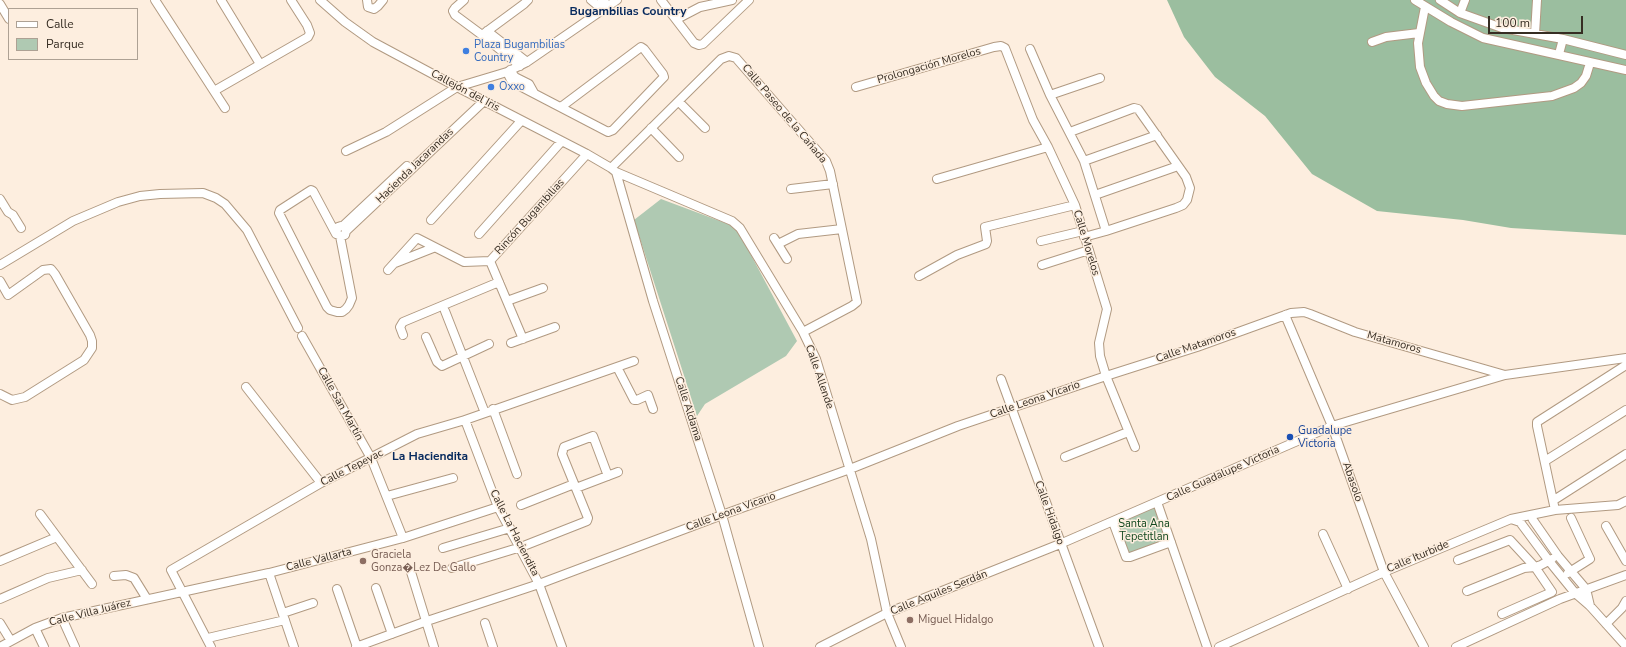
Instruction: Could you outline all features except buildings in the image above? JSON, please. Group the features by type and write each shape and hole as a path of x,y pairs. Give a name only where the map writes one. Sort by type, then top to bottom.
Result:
{"street":[{"path":"155,0 225,108"},
{"path":"221,0 260,64"},
{"path":"214,91 306,39 310,33 307,25 291,0"},
{"name":"Callejón del Iris","path":"320,0 345,22 373,42 586,154 613,170"},
{"path":"367,0 368,7 374,8 383,0"},
{"path":"464,0 455,8 454,13 485,33 524,64"},
{"path":"485,33 528,0"},
{"path":"591,0 606,8"},
{"path":"602,0 606,8"},
{"path":"346,151 386,132 457,87 508,71 524,64 617,0"},
{"path":"677,19 700,7 732,0"},
{"path":"664,2 694,43 701,45 749,0"},
{"path":"1415,0 1451,22 1483,38 1626,70"},
{"path":"1440,0 1460,13 1502,28 1563,39 1626,55"},
{"path":"1460,13 1465,0"},
{"path":"1534,34 1537,0"},
{"path":"0,4 8,17"},
{"path":"1425,7 1418,43 1419,58 1426,83 1439,100 1456,106 1539,98 1561,93 1574,88 1580,83 1586,76 1590,63"},
{"path":"1372,42 1386,37 1420,33"},
{"path":"1559,54 1563,39"},
{"name":"Prolongación Morelos","path":"856,87 994,47 1003,46"},
{"name":"Calle Morelos","path":"1003,46 1007,51 1033,120 1048,147 1075,205 1107,309 1099,347 1100,356 1106,376 1135,447"},
{"path":"508,71 515,77 529,84 534,93 606,131 610,132 664,77 641,47 561,107"},
{"path":"1030,49 1050,95 1084,161 1106,231"},
{"name":"Calle Paseo de la Cañada","path":"613,170 651,128 679,102 721,58 729,56 736,58 826,161 833,184 857,302 803,332"},
{"path":"1050,95 1100,78"},
{"name":"Hacienda Jacarandas","path":"341,231 482,100"},
{"path":"679,102 704,128"},
{"path":"1041,241 1106,231 1183,205 1187,200 1190,188 1189,183 1142,112 1136,108 1070,132"},
{"path":"431,220 521,121"},
{"path":"651,128 679,157"},
{"path":"1084,161 1157,135"},
{"path":"479,234 561,142"},
{"path":"937,179 1048,147"},
{"name":"Rincón Bugambilias","path":"388,270 417,238 433,248 464,262 490,261 586,154"},
{"path":"1095,195 1178,166"},
{"name":"Calle Allende","path":"613,170 737,224 803,332 816,359 871,539 887,613 901,647"},
{"name":"Calle Aldama","path":"613,170 722,515 759,647"},
{"path":"791,189 833,184"},
{"path":"310,190 313,191 341,231 352,298 346,309 342,312 337,312 330,310 327,307 279,213 280,210 310,190"},
{"path":"0,265 93,211 118,202 140,196 160,194 195,193 211,196 225,204 247,230 298,328"},
{"path":"0,199 21,228"},
{"path":"919,276 957,255 986,244 985,227 1075,205"},
{"path":"0,217 8,212"},
{"path":"788,259 776,241 798,234 842,229"},
{"path":"395,263 433,248"},
{"path":"1042,265 1089,250"},
{"path":"490,261 500,282 522,339"},
{"path":"0,281 8,294 43,270 51,270 55,274 90,335 92,348 84,360 25,398 12,400 0,394"},
{"path":"403,335 400,327 403,322 500,282"},
{"path":"507,301 542,288"},
{"path":"445,312 485,412"},
{"name":"Matamoros","path":"1285,315 1298,312 1310,314 1355,332 1505,375"},
{"name":"Calle Matamoros","path":"1106,376 1197,347 1285,315"},
{"name":"Abasolo","path":"1285,315 1332,426 1384,572 1424,647"},
{"path":"511,343 555,327"},
{"name":"Calle San Martín","path":"302,336 371,458 403,538"},
{"path":"426,337 437,362 440,365 489,344"},
{"path":"1332,426 1505,375 1626,358"},
{"name":"Calle Tepeyac","path":"184,592 171,570 321,483 417,434 465,420 634,360"},
{"path":"1555,510 1554,500 1536,426 1537,422 1626,365"},
{"path":"617,367 634,400 648,395 653,409"},
{"name":"Calle Leona Vicario","path":"356,647 539,584 722,515 850,470 958,426 1106,376"},
{"name":"Calle Hidalgo","path":"1001,379 1098,647"},
{"path":"246,387 321,483"},
{"path":"493,410 517,474"},
{"path":"1544,461 1626,410"},
{"name":"Calle La Haciendita","path":"465,420 498,507 521,547 539,584 562,647"},
{"name":"Calle Guadalupe Victoria","path":"1060,544 1332,426"},
{"path":"1065,456 1128,432"},
{"path":"452,568 521,547 586,522 588,519 562,454 562,449 566,446 592,436 608,476"},
{"path":"1554,500 1626,454"},
{"path":"521,505 618,472"},
{"path":"387,496 453,478"},
{"name":"Calle Iturbide","path":"1219,647 1384,572 1511,518 1555,510 1618,506 1626,501"},
{"path":"1157,502 1207,647"},
{"name":"Calle Vallarta","path":"184,592 269,573 403,538 498,507"},
{"path":"40,514 92,584"},
{"path":"1511,518 1520,522 1575,593 1590,606 1626,646"},
{"path":"1562,577 1590,559 1571,518"},
{"path":"1533,520 1558,556 1586,589 1590,606"},
{"path":"1113,522 1126,557 1130,557 1171,542"},
{"path":"1606,526 1626,561"},
{"path":"443,548 510,528"},
{"path":"1323,534 1348,589"},
{"path":"0,561 57,538"},
{"path":"1458,560 1510,540 1535,568 1552,592 1502,614"},
{"name":"Calle Aquiles Serdán","path":"820,647 887,613 1060,544"},
{"path":"1467,591 1524,568 1535,568 1558,556"},
{"path":"0,599 48,578 82,570"},
{"path":"411,572 434,647"},
{"path":"269,573 294,647"},
{"path":"1456,647 1575,593 1626,574"},
{"path":"114,576 126,575 134,578 147,599"},
{"path":"376,588 392,634"},
{"path":"337,589 356,647"},
{"path":"184,592 208,638 211,647"},
{"name":"Calle Villa Juárez","path":"2,647 10,641 35,628 62,618 184,592"},
{"path":"1606,624 1626,602"},
{"path":"208,638 284,616 313,603"},
{"path":"62,618 75,647"},
{"path":"0,623 10,641"},
{"path":"485,624 493,647"},
{"path":"35,628 44,647"}],"green space":[{"path":"1167,0 1626,0 1626,235 1511,228 1463,220 1377,211 1312,174 1265,116 1215,77 1184,37"},
{"path":"661,199 736,227 797,341 786,356 705,404 697,416 634,220"},
{"name":"Santa Ana Tepetitlan","path":"1154,507 1167,540 1126,555 1115,523"}],"place":[{"name":"Plaza Bugambilias Country","path":"466,51"},
{"name":"Oxxo","path":"491,87"},
{"name":"Guadalupe Victoria","path":"1290,437"},
{"name":"Graciela Gonza�Lez De Gallo","path":"363,561"},
{"name":"Miguel Hidalgo","path":"910,620"}],"district":[{"name":"Bugambilias Country","path":"628,12"},
{"name":"La Haciendita","path":"430,457"}]}
